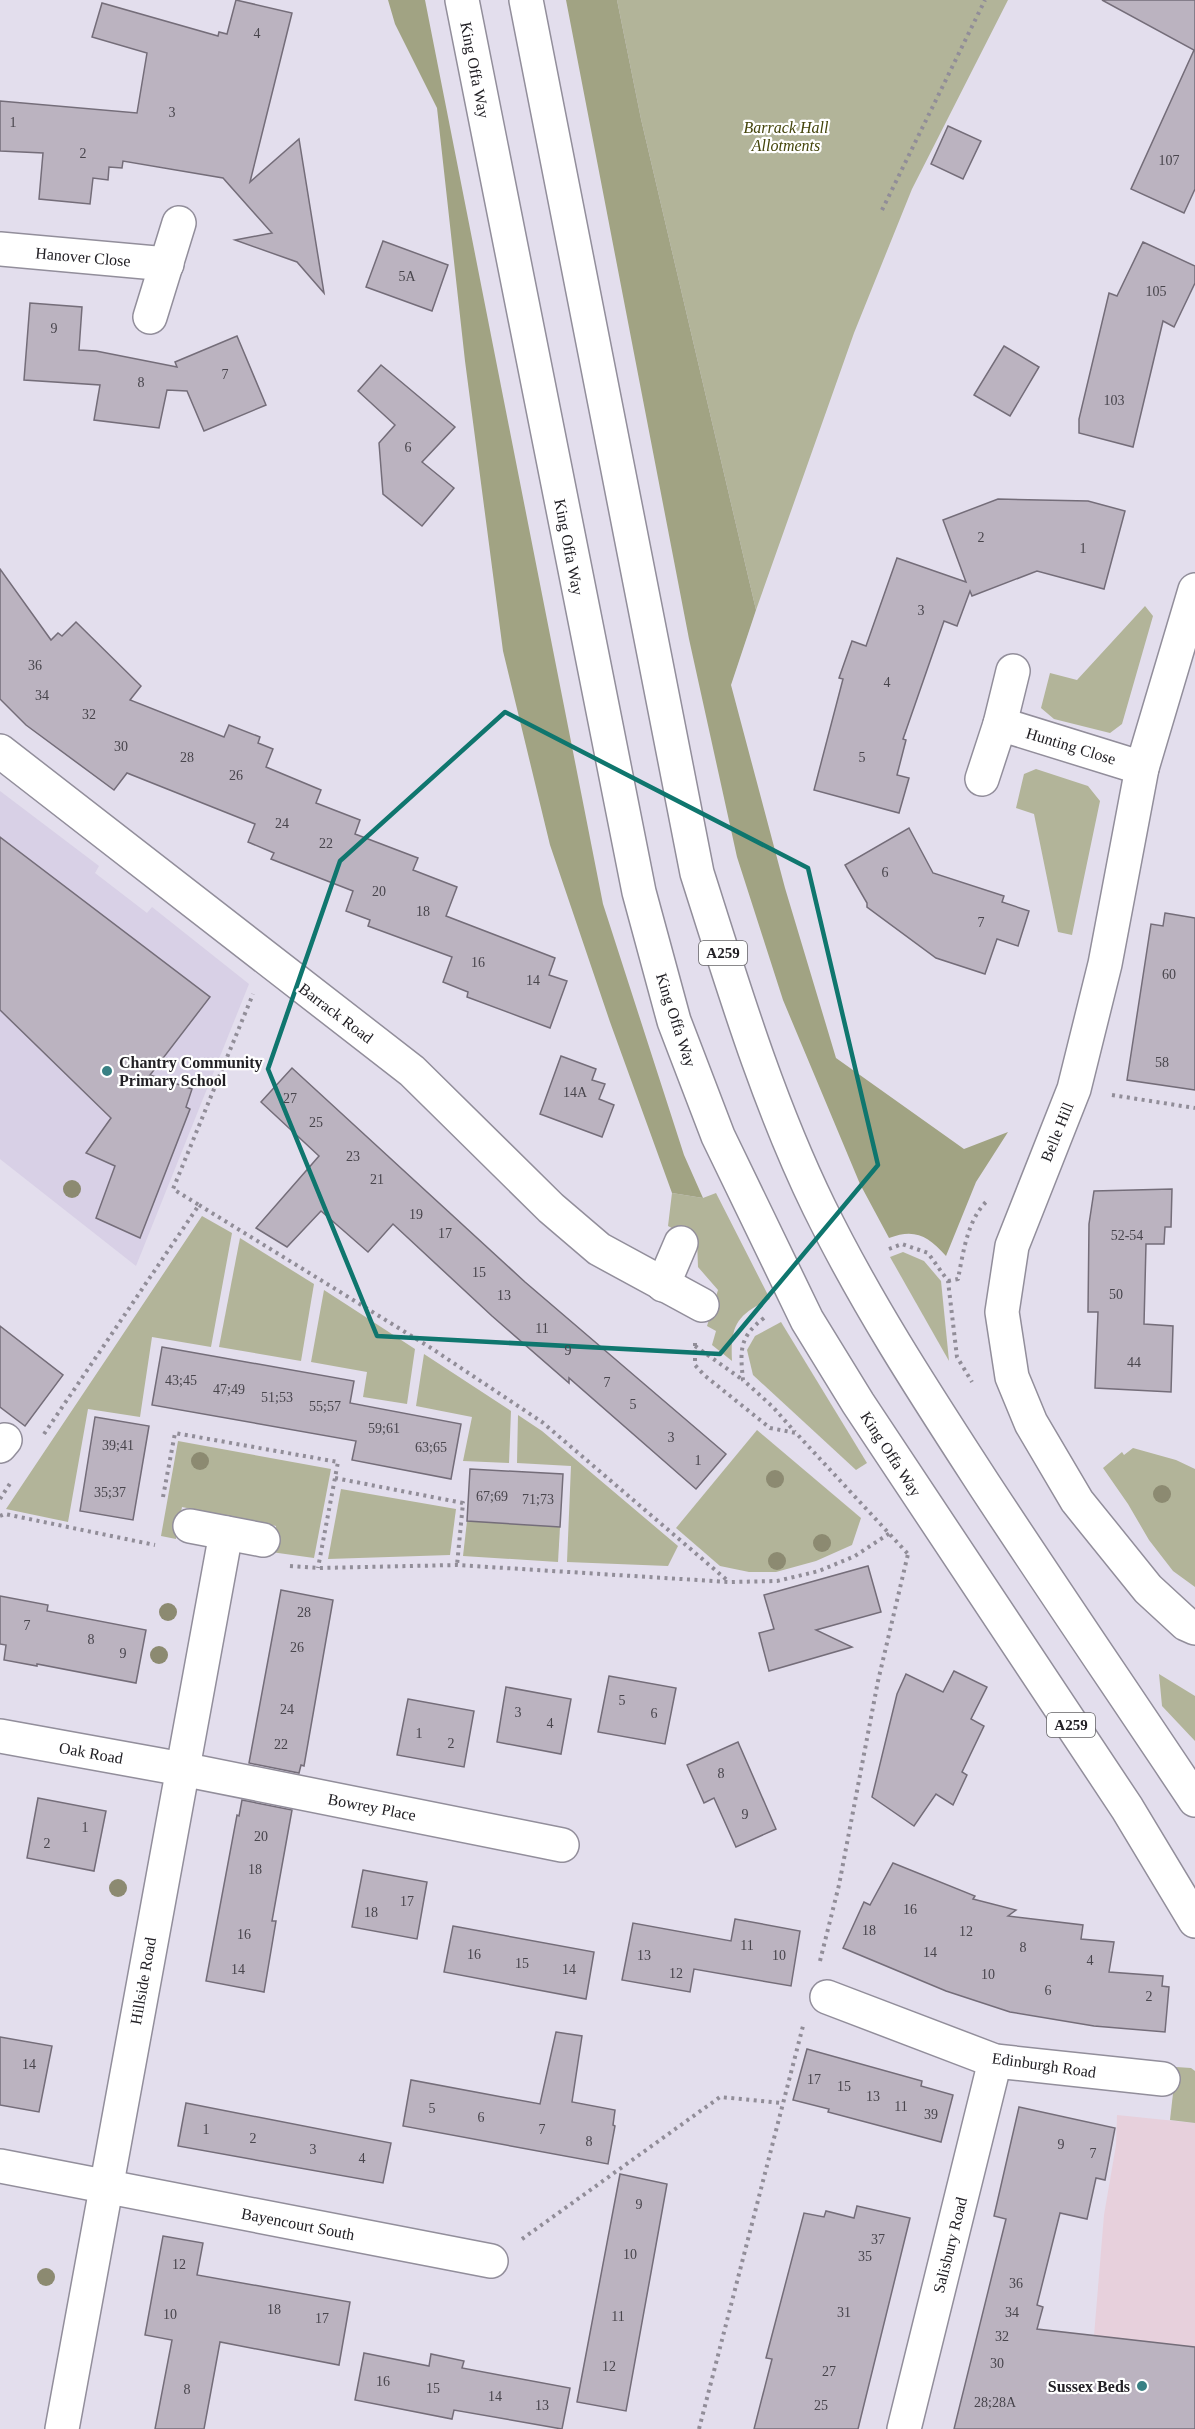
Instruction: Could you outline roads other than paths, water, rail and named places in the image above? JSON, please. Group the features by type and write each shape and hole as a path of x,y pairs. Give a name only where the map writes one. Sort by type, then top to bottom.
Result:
{"main road":[{"name":"King Offa Way","path":"462,0 639,892 674,1021 718,1136 807,1320 858,1404 1127,1808 1195,1921"},
{"name":"A259","path":"526,0 697,873 741,1012 777,1112 861,1289 908,1369 1195,1800"},
{"path":"150,317 179,223"},
{"name":"Hanover Close","path":"0,249 166,264"},
{"name":"Belle Hill","path":"1191,1626 1148,1589 1077,1501 1031,1424 1012,1377 1002,1312 1012,1246 1074,1089 1105,964 1142,768 1195,590"},
{"path":"982,779 1000,724 1013,671"},
{"name":"Hunting Close","path":"1000,724 1142,768"},
{"name":"Barrack Road","path":"0,751 412,1071 551,1208 599,1249 702,1305"},
{"path":"663,1285 681,1243"},
{"path":"190,1526 226,1533 273,1553"},
{"name":"Hillside Road","path":"62,2429 226,1533"},
{"name":"Oak Road","path":"0,1736 182,1769"},
{"name":"Bowrey Place","path":"182,1769 562,1845"},
{"name":"Edinburgh Road","path":"827,1997 996,2061 1163,2079"},
{"name":"Salisbury Road","path":"904,2429 996,2061"},
{"name":"Bayencourt South","path":"0,2166 491,2261"}],"place":[{"name":"Chantry Community Primary School","path":"107,1071"},
{"name":"Sussex Beds","path":"1142,2386"}],"park label":[{"name":"Barrack Hall Allotments","path":"786,136"}]}
